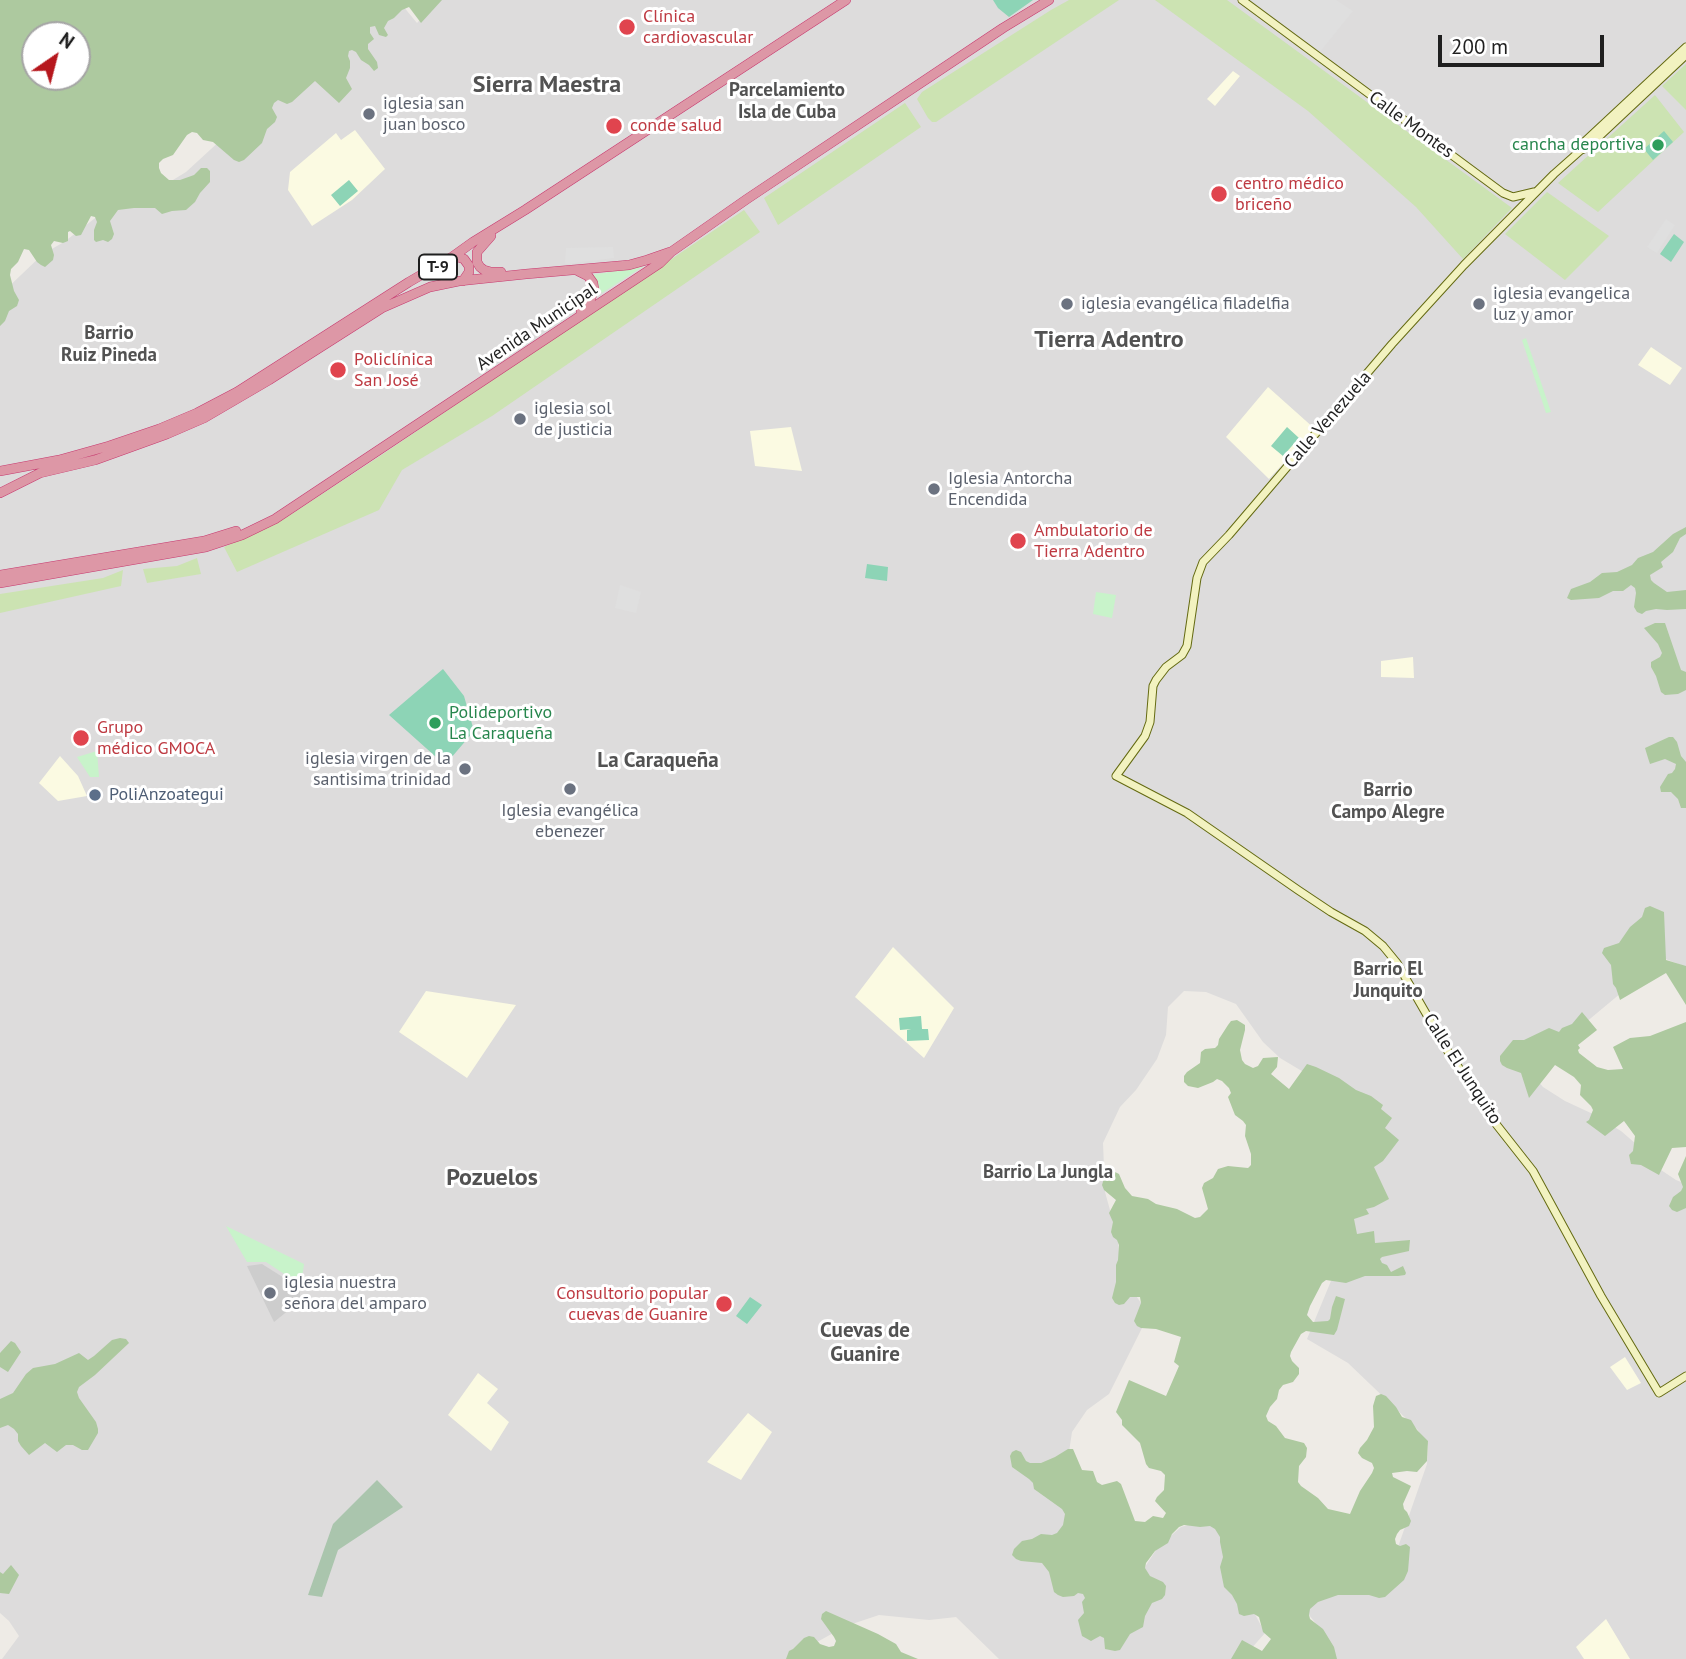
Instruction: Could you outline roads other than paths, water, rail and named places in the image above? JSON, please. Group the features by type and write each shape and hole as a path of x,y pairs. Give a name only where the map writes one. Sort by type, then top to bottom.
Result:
{"highway":[{"name":"T-9","path":"0,471 88,453 159,429 197,413 251,383 409,282 455,256 846,0"},
{"name":"Avenida Municipal","path":"0,583 216,545 275,519 660,263 671,252 1003,28 1049,0"},
{"name":"T-9","path":"525,210 485,242 476,256 484,270 515,270 526,274"},
{"name":"T-9","path":"0,493 40,473 95,460 196,422 243,396 382,308 430,287 526,274 629,265 671,252"},
{"name":"T-9","path":"455,256 464,259 469,266 469,272 463,281"},
{"name":"Avenida Municipal","path":"389,442 586,307 593,295 593,284 588,276 569,270"},
{"name":"Avenida Municipal","path":"0,575 214,538 265,520 296,504"}],"street":[{"name":"Calle Montes","path":"1242,0 1503,193 1513,197 1535,192"},
{"path":"1581,150 1583,143 1686,47"},
{"path":"1535,192 1581,150 1588,147 1686,55"},
{"name":"Calle Venezuela","path":"1116,776 1146,736 1156,680 1166,667 1182,655 1187,646 1197,578 1203,562 1392,344 1535,192"},
{"name":"Calle El Junquito","path":"1116,776 1186,813 1331,912 1366,931 1384,946 1397,963 1468,1082 1496,1124 1533,1171 1601,1296 1659,1393 1686,1376"}],"place":[{"name":"Clínica cardiovascular","path":"627,27"},
{"name":"iglesia san juan bosco","path":"369,114"},
{"name":"conde salud","path":"614,126"},
{"name":"cancha deportiva","path":"1658,145"},
{"name":"centro médico briceño","path":"1219,194"},
{"name":"iglesia evangélica filadelfia","path":"1067,304"},
{"name":"iglesia evangelica luz y amor","path":"1479,304"},
{"name":"Policlínica San José","path":"338,370"},
{"name":"iglesia sol de justicia","path":"520,419"},
{"name":"Iglesia Antorcha Encendida","path":"934,489"},
{"name":"Ambulatorio de Tierra Adentro","path":"1018,541"},
{"name":"Polideportivo La Caraqueña","path":"435,723"},
{"name":"Grupo médico GMOCA","path":"81,738"},
{"name":"iglesia virgen de la santisima trinidad","path":"465,769"},
{"name":"Iglesia evangélica ebenezer","path":"570,789"},
{"name":"PoliAnzoategui","path":"95,795"},
{"name":"iglesia nuestra señora del amparo","path":"270,1293"},
{"name":"Consultorio popular cuevas de Guanire","path":"724,1304"}],"district":[{"name":"Sierra Maestra","path":"547,85"},
{"name":"Parcelamiento Isla de Cuba","path":"787,102"},
{"name":"Tierra Adentro","path":"1109,340"},
{"name":"Barrio Ruiz Pineda","path":"109,345"},
{"name":"La Caraqueña","path":"658,761"},
{"name":"Barrio Campo Alegre","path":"1388,802"},
{"name":"Barrio El Junquito","path":"1388,981"},
{"name":"Barrio La Jungla","path":"1048,1173"},
{"name":"Pozuelos","path":"492,1178"},
{"name":"Cuevas de Guanire","path":"865,1343"}]}
